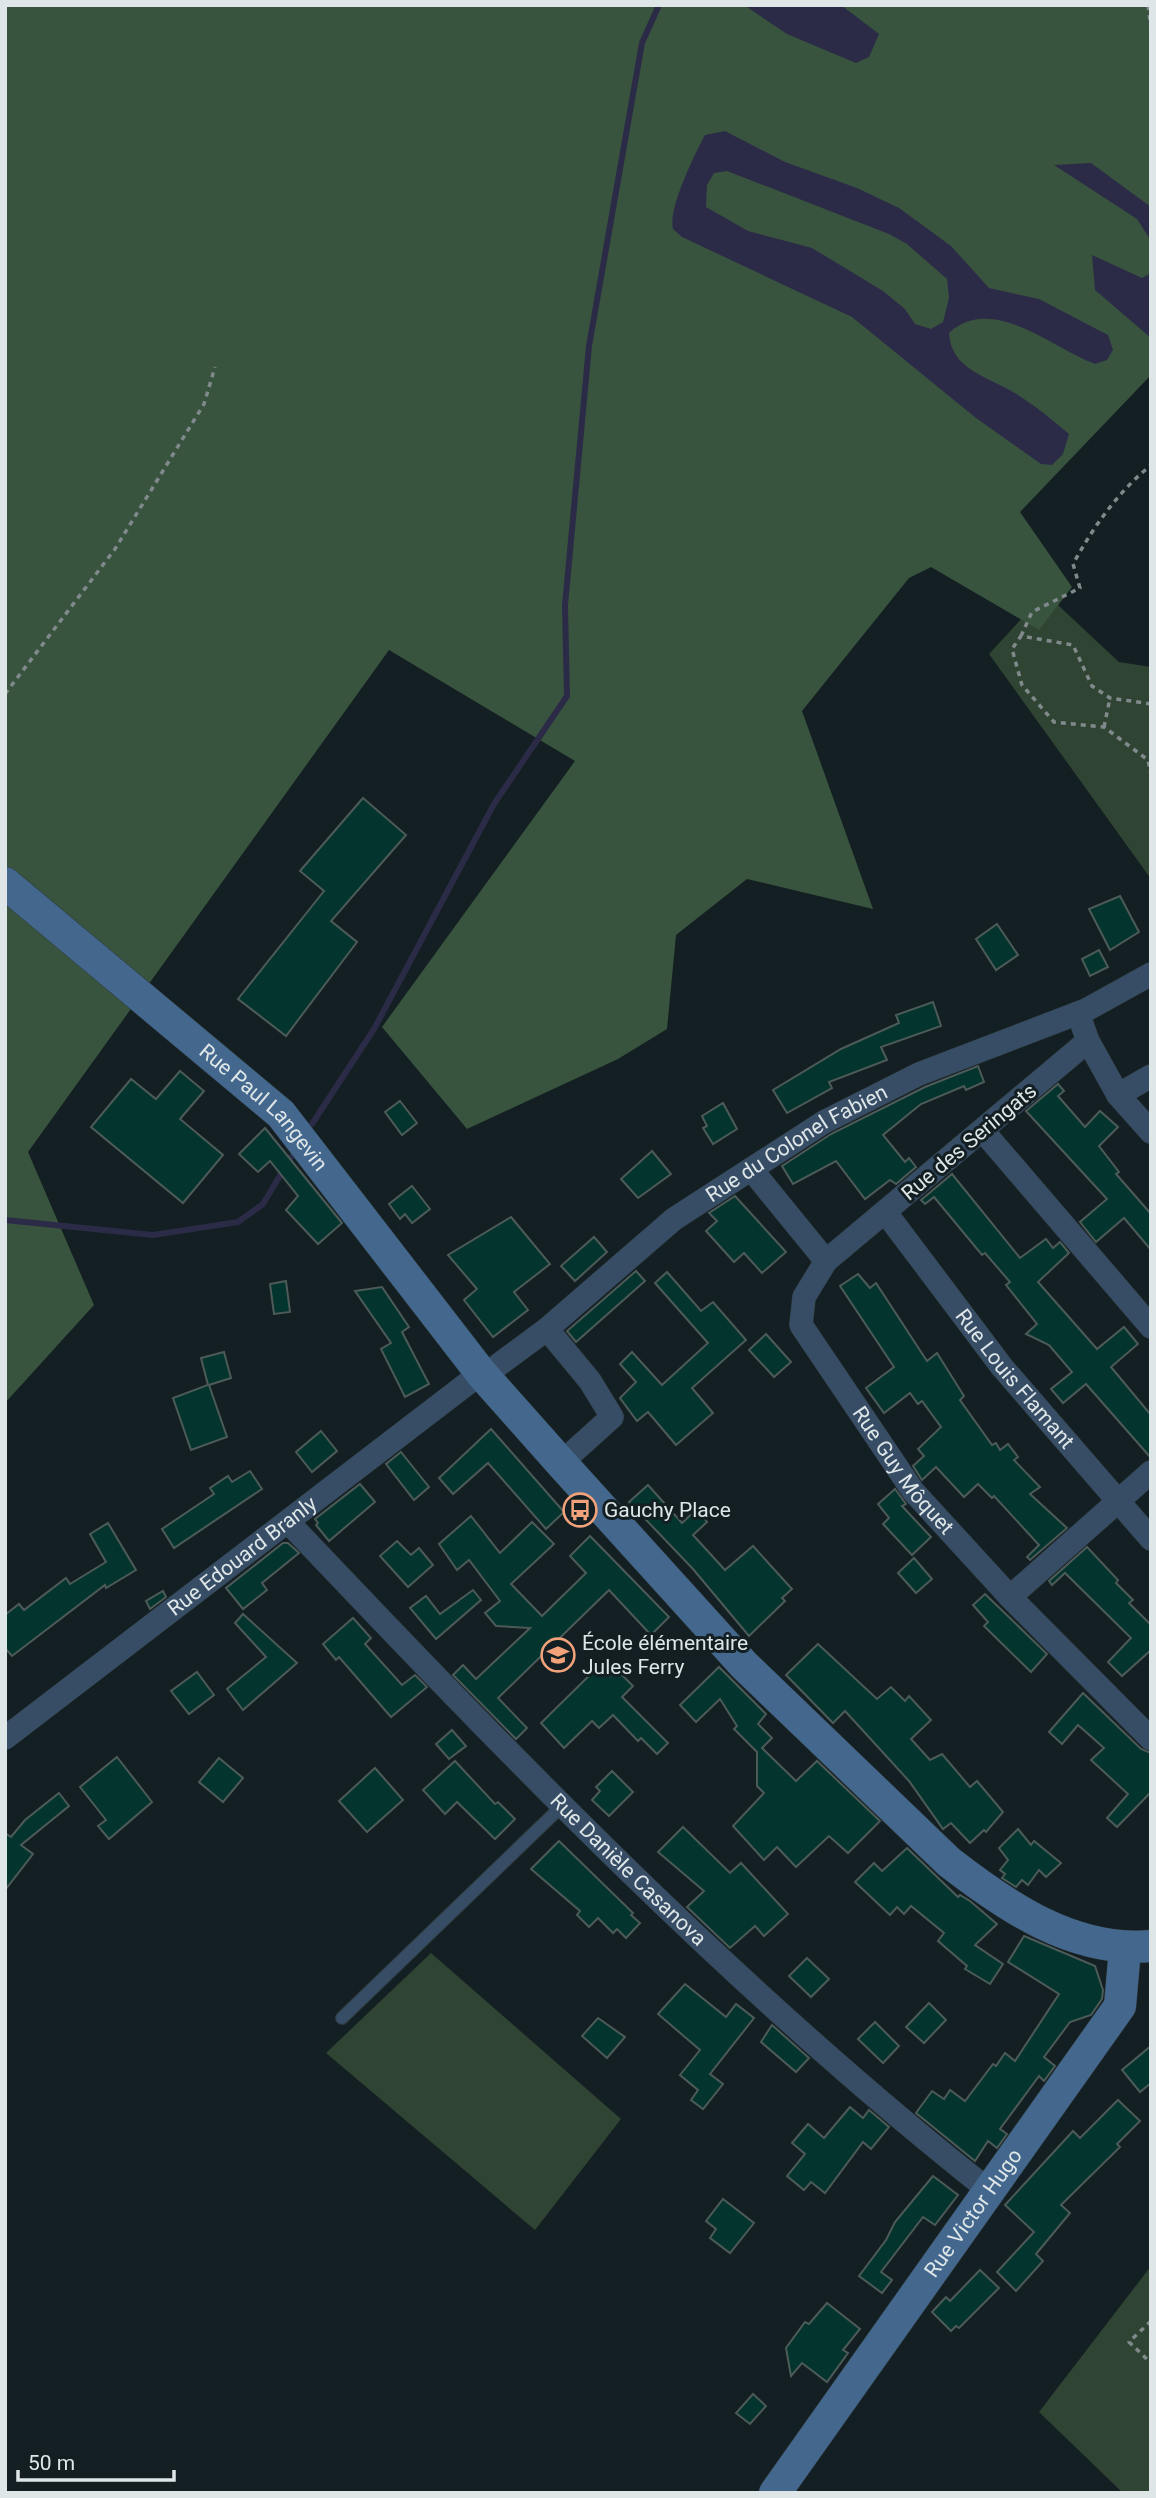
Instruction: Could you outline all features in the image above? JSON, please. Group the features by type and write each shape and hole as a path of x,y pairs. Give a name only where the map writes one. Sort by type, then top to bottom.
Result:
{"main road":[{"name":"Rue Paul Langevin","path":"5,883 281,1114 481,1373 561,1463 744,1665 949,1862 976,1883 1050,1929 1138,1947"},
{"name":"Rue Victor Hugo","path":"775,2493 991,2192 1119,2006 1138,1947"}],"street":[{"name":"Rue du Colonel Fabien","path":"481,1373 493,1369 547,1329 674,1219 824,1122 919,1074 1078,1013 1151,974"},
{"path":"1078,1013 1088,1041 1118,1095 1151,1132"},
{"name":"Rue des Seringats","path":"826,1261 1088,1041"},
{"path":"1118,1095 1151,1076"},
{"path":"983,1131 1151,1326"},
{"path":"751,1169 826,1261"},
{"name":"Rue Louis Flamant","path":"886,1213 1002,1367 1151,1539"},
{"name":"Rue Guy Môquet","path":"826,1261 804,1297 801,1325 913,1491 1010,1597 1151,1739"},
{"path":"547,1329 590,1381 612,1417 561,1463"},
{"name":"Rue Edouard Branly","path":"5,1738 289,1523 481,1373"},
{"path":"1010,1597 1151,1472"},
{"name":"Rue Danièle Casanova","path":"289,1523 562,1806 694,1936 857,2084 991,2192"}],"lane":[{"path":"342,2018 562,1806"}],"path":[{"path":"1148,5 1151,29"},
{"path":"5,694 115,549 204,404 215,367"},
{"path":"1151,465 1128,485 1094,526 1073,564 1080,588 1032,612 1012,649 1022,685 1054,722 1104,727 1148,760 1151,775"},
{"path":"1021,636 1073,645 1092,686 1110,698 1151,705"},
{"path":"1104,727 1110,698"},
{"path":"1150,2324 1129,2342 1151,2362"}],"green space":[{"path":"5,5 1151,5 1151,375 1020,512 1072,587 1039,630 931,567 909,578 802,711 873,909 747,879 676,935 667,1029 618,1059 467,1129 382,1027 575,761 389,650 28,1152 94,1305 5,1403"},
{"path":"1045,593 1119,662 1151,667 1151,879 989,654"},
{"path":"431,1953 621,2119 535,2230 326,2053"},
{"path":"1151,2266 1151,2493 1123,2493 1039,2412"}],"shaded area":[{"path":"744,5 841,5 879,34 869,57 856,63 787,34"},
{"path":"725,131 785,162 857,188 899,208 951,246 989,288 1039,299 1108,335 1113,350 1107,360 1095,364 1023,328 1003,321 984,319 966,322 949,333 951,345 963,363 1020,397 1069,434 1063,454 1052,465 1041,464 976,418 852,317 682,237 673,229 678,195 705,135","holes":["727,171 889,234 907,244 947,279 949,298 943,322 931,329 915,324 905,309 883,291 812,248 748,231 706,207 707,185 714,173"]},
{"path":"1091,163 1151,207 1151,241 1137,219 1054,165"},
{"path":"1092,255 1142,278 1151,273 1151,338 1095,290"}],"building":[{"path":"363,798 406,835 331,921 357,942 286,1036 238,999 324,891 300,871"},
{"path":"1120,896 1139,932 1110,950 1089,909"},
{"path":"997,924 1018,955 996,970 976,939"},
{"path":"1099,950 1108,967 1090,976 1082,959"},
{"path":"933,1002 941,1026 881,1047 887,1060 829,1082 832,1088 787,1113 773,1090 841,1049 899,1023 896,1015"},
{"path":"978,1066 984,1082 966,1090 964,1086 921,1104 883,1135 905,1162 909,1158 916,1167 896,1184 890,1180 865,1199 836,1161 793,1184 782,1166 831,1134 925,1087"},
{"path":"180,1071 204,1091 180,1119 223,1155 183,1203 91,1127 131,1079 156,1099"},
{"path":"1058,1084 1064,1091 1058,1096 1085,1127 1100,1111 1118,1127 1099,1146 1119,1172 1116,1174 1151,1214 1151,1250 1124,1218 1096,1242 1080,1222 1107,1199 1026,1111"},
{"path":"400,1101 417,1123 402,1135 385,1112"},
{"path":"723,1103 737,1129 713,1144 703,1128 707,1126 702,1116"},
{"path":"265,1128 342,1223 318,1244 286,1210 298,1196 270,1161 258,1172 239,1154"},
{"path":"652,1151 671,1174 638,1198 621,1179"},
{"path":"952,1174 1020,1258 1046,1239 1053,1248 1060,1242 1069,1253 1038,1282 1097,1349 1124,1327 1138,1344 1111,1367 1151,1415 1151,1458 1086,1384 1063,1403 1051,1389 1072,1372 1049,1345 1026,1334 1037,1324 1006,1285 1010,1282 985,1253 982,1255 934,1197 925,1204 921,1200"},
{"path":"412,1186 430,1209 412,1223 405,1214 400,1219 389,1204"},
{"path":"735,1196 786,1252 762,1273 744,1253 734,1262 706,1231 717,1221 709,1213"},
{"path":"511,1217 550,1264 514,1292 528,1310 493,1337 464,1300 477,1289 448,1255"},
{"path":"594,1237 607,1252 575,1281 561,1266"},
{"path":"636,1271 645,1281 576,1342 567,1331"},
{"path":"667,1272 701,1311 713,1302 746,1340 692,1388 713,1413 676,1445 648,1412 637,1421 620,1398 636,1382 620,1364 632,1352 662,1385 708,1343 655,1283"},
{"path":"858,1274 870,1288 876,1283 927,1361 937,1353 964,1396 960,1400 992,1445 996,1443 1000,1450 1008,1444 1018,1457 1014,1460 1040,1487 1030,1494 1067,1528 1030,1560 1027,1557 1039,1545 994,1496 992,1498 978,1484 964,1497 936,1467 922,1480 913,1466 924,1456 918,1449 941,1427 922,1401 918,1404 910,1393 884,1413 866,1388 894,1367 840,1286"},
{"path":"286,1281 290,1312 274,1314 270,1284"},
{"path":"382,1287 409,1327 402,1332 429,1384 405,1397 381,1349 391,1343 355,1291"},
{"path":"766,1334 791,1362 774,1377 749,1350"},
{"path":"224,1352 231,1378 209,1385 227,1437 191,1450 173,1398 208,1385 201,1358"},
{"path":"491,1429 564,1512 546,1529 488,1463 453,1494 439,1478"},
{"path":"321,1431 337,1451 312,1472 296,1452"},
{"path":"401,1452 429,1487 414,1500 386,1464"},
{"path":"250,1471 262,1489 174,1548 162,1529 214,1494 210,1488 228,1476 232,1482"},
{"path":"360,1484 375,1502 329,1541 316,1525 318,1523 315,1519"},
{"path":"648,1485 682,1523 697,1509 707,1522 693,1535 725,1570 753,1546 792,1589 782,1598 785,1601 749,1636 693,1569 629,1502"},
{"path":"895,1489 906,1504 902,1506 931,1537 912,1555 883,1524 889,1518 878,1504"},
{"path":"471,1516 500,1553 532,1522 554,1544 511,1584 542,1616 586,1573 570,1556 590,1536 669,1617 651,1635 609,1590 498,1698 527,1728 516,1739 453,1675 463,1665 476,1679 530,1628 496,1626 485,1613 500,1601 469,1560 457,1570 439,1544"},
{"path":"108,1523 136,1570 106,1588 105,1585 12,1656 5,1648 5,1615 19,1604 24,1610 66,1578 70,1584 106,1562 90,1534"},
{"path":"397,1541 411,1555 419,1548 433,1565 408,1587 380,1556"},
{"path":"283,1543 288,1543 299,1553 262,1583 267,1590 243,1609 226,1588"},
{"path":"1087,1547 1133,1600 1129,1603 1151,1625 1151,1650 1122,1676 1108,1662 1131,1638 1065,1573 1052,1585 1049,1581"},
{"path":"914,1558 932,1579 916,1593 898,1573"},
{"path":"473,1590 481,1600 436,1639 410,1608 426,1596 440,1614"},
{"path":"163,1591 166,1597 150,1609 146,1601"},
{"path":"985,1594 1047,1654 1031,1672 984,1626 988,1622 973,1605"},
{"path":"243,1614 297,1663 243,1710 227,1689 266,1657 235,1623"},
{"path":"353,1618 371,1638 365,1644 402,1685 415,1675 427,1687 391,1717 339,1657 336,1660 323,1644"},
{"path":"818,1644 877,1699 891,1687 905,1701 909,1696 931,1720 911,1739 930,1760 942,1754 970,1787 977,1781 1003,1812 986,1832 984,1830 970,1843 951,1823 943,1829 909,1781 845,1711 833,1723 786,1675"},
{"path":"599,1666 610,1676 616,1669 633,1686 622,1697 668,1743 657,1754 641,1738 638,1741 613,1715 599,1728 592,1721 564,1748 541,1723"},
{"path":"719,1667 766,1714 758,1724 772,1738 762,1748 796,1781 817,1761 880,1821 848,1853 829,1836 796,1867 777,1847 764,1860 733,1826 764,1793 757,1786 757,1752 734,1729 737,1726 720,1699 696,1722 680,1705"},
{"path":"197,1672 214,1695 189,1714 171,1691"},
{"path":"1083,1693 1141,1749 1151,1753 1151,1792 1117,1827 1107,1818 1128,1794 1091,1760 1104,1748 1078,1725 1062,1744 1049,1732"},
{"path":"452,1730 466,1746 449,1759 436,1744"},
{"path":"117,1757 152,1802 109,1839 98,1826 106,1820 80,1787"},
{"path":"219,1758 243,1778 223,1802 199,1782"},
{"path":"455,1761 495,1804 498,1802 515,1819 495,1839 457,1802 445,1814 423,1790"},
{"path":"375,1768 403,1800 367,1832 339,1801"},
{"path":"612,1771 633,1792 609,1816 592,1800 600,1791 596,1787"},
{"path":"59,1793 69,1806 21,1845 33,1854 5,1890 5,1833 11,1837 25,1820"},
{"path":"683,1827 730,1873 741,1863 788,1914 764,1936 755,1926 730,1948 687,1907 704,1891 658,1852"},
{"path":"1018,1829 1031,1845 1034,1841 1061,1863 1046,1877 1039,1870 1028,1885 1022,1880 1016,1887 1002,1878 1005,1874 1000,1870 1008,1860 999,1848"},
{"path":"559,1841 640,1923 626,1938 617,1929 613,1933 598,1918 589,1927 577,1915 580,1911 531,1869"},
{"path":"907,1848 958,1897 960,1895 970,1901 997,1924 975,1945 1003,1964 990,1984 965,1969 967,1966 938,1941 944,1933 911,1906 904,1914 897,1907 890,1915 855,1882 874,1863 882,1871"},
{"path":"1024,1936 1095,1966 1103,1990 1102,1999 1091,2015 1070,2022 1044,2057 1055,2066 1044,2081 1039,2076 1000,2129 1007,2134 997,2148 988,2141 975,2161 916,2113 932,2091 944,2099 950,2090 965,2101 993,2064 996,2066 1005,2053 1015,2061 1059,1994 1008,1962"},
{"path":"807,1958 829,1979 811,1997 789,1976"},
{"path":"685,1984 726,2017 736,2004 754,2018 710,2074 723,2084 703,2109 691,2100 698,2090 680,2075 700,2050 658,2014"},
{"path":"929,2003 946,2020 924,2043 906,2027"},
{"path":"598,2018 625,2037 607,2058 582,2036"},
{"path":"875,2022 899,2046 883,2063 858,2039"},
{"path":"772,2025 809,2058 796,2072 761,2042"},
{"path":"1151,2046 1151,2083 1140,2092 1122,2070"},
{"path":"1118,2100 1140,2121 1117,2144 1120,2147 1061,2205 1070,2213 1036,2254 1043,2261 1016,2291 997,2272 1034,2232 1005,2205 1073,2131 1080,2138"},
{"path":"850,2107 863,2118 869,2110 889,2127 871,2149 863,2142 825,2193 811,2182 804,2190 787,2176 805,2154 792,2143 808,2124 824,2138"},
{"path":"933,2176 958,2195 935,2225 923,2217 881,2272 892,2280 882,2293 859,2276 886,2240 895,2222"},
{"path":"723,2199 754,2223 730,2253 710,2238 716,2229 706,2221"},
{"path":"980,2270 999,2288 959,2328 956,2326 951,2331 932,2312 946,2297 950,2301"},
{"path":"827,2303 860,2329 843,2350 848,2353 827,2382 802,2363 791,2376 786,2348 805,2322 809,2324"},
{"path":"753,2394 766,2406 750,2424 736,2413"}],"waterway":[{"path":"312,1124 374,1029 494,804 567,696 565,605 589,346 642,43 659,5"},
{"path":"5,1220 153,1235 238,1222 263,1204 291,1157"}],"place":[{"name":"Gauchy Place","path":"580,1510"},
{"name":"École élémentaire Jules Ferry","path":"558,1655"}]}
